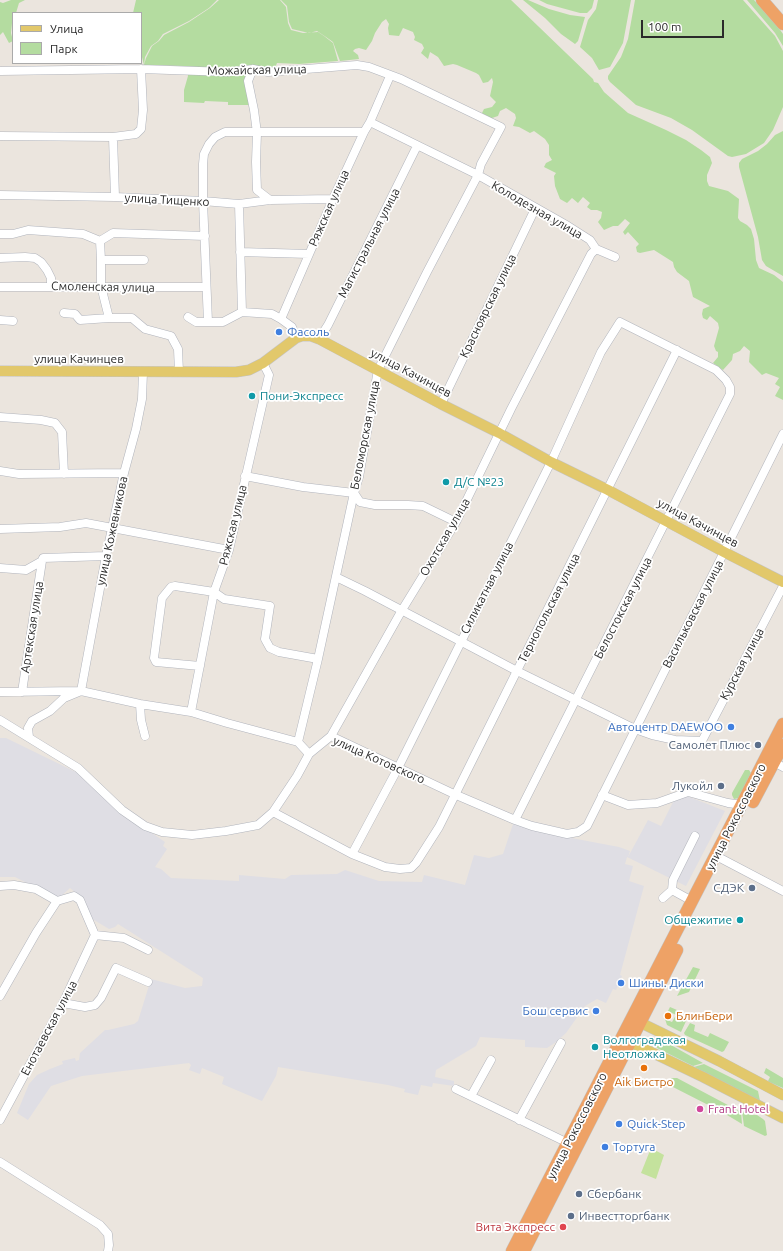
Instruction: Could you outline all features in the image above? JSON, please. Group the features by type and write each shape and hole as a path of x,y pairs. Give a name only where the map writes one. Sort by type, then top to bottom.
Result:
{"highway":[{"path":"762,0 783,24"},
{"name":"улица Рокоссовского","path":"636,1020 650,973 692,901 783,724"},
{"name":"улица Рокоссовского","path":"524,1251 636,1020 722,859 778,765 783,745"},
{"name":"улица Рокоссовского","path":"512,1251 568,1143 626,1040"}],"main road":[{"name":"улица Качинцев","path":"0,372 236,372 249,370 263,363 296,338 311,336 783,582"},
{"path":"636,1020 783,1095"},
{"path":"626,1040 704,1077 783,1118"}],"street":[{"name":"Можайская улица","path":"0,71 141,69 228,72 252,69 268,72 357,65 369,66 390,76 401,79 501,127"},
{"path":"0,136 113,137 136,134 141,129 143,110 141,69"},
{"path":"252,69 248,81 254,110 256,133 257,190 270,200"},
{"name":"Ряжская улица","path":"281,319 308,254 390,76"},
{"name":"Колодезная улица","path":"370,122 478,175 535,209 568,226 590,240 596,249 615,258"},
{"name":"Беломорская улица","path":"298,742 318,659 354,493 359,478 378,370 501,127"},
{"path":"208,322 203,201 204,154 215,136 225,132 364,132"},
{"path":"113,137 114,197"},
{"name":"Магистральная улица","path":"318,339 328,325 417,146"},
{"name":"улица Тищенко","path":"0,195 114,197 239,204 270,200 333,199"},
{"path":"239,204 242,312"},
{"name":"Красноярская улица","path":"441,404 535,209"},
{"path":"0,234 13,234 28,230 83,234 100,241"},
{"path":"100,241 113,233 205,236"},
{"path":"100,241 102,260 101,286 109,318"},
{"name":"Охотская улица","path":"330,736 402,610 456,522 499,433 591,254 596,249"},
{"path":"240,252 308,254"},
{"path":"0,258 35,258 41,262 47,270 51,278 51,286"},
{"path":"102,260 144,260"},
{"name":"Смоленская улица","path":"0,287 206,287"},
{"path":"188,317 196,322 223,322 242,312 272,314 292,327 296,338"},
{"path":"64,313 75,314 80,320 132,318 145,329 171,336 178,349 179,372"},
{"path":"0,320 13,321"},
{"name":"Силикатная улица","path":"352,854 398,768 551,462 601,352 620,322 677,350"},
{"name":"Белостокская улица","path":"515,820 667,522 730,394 730,387 726,380 716,370 677,350"},
{"name":"Тернопольская улица","path":"352,854 385,867 400,869 411,868 416,863 439,827 454,794 677,350"},
{"name":"Ряжская улица","path":"191,712 214,592 229,550 268,375 263,363"},
{"name":"улица Кожевникова","path":"81,691 112,527 142,399 143,372"},
{"path":"0,417 41,420 55,423 62,432 64,474"},
{"name":"Васильковская улица","path":"635,729 783,434"},
{"path":"0,471 18,474 124,473"},
{"path":"245,476 302,487 354,493 360,502 375,505 423,506 456,522"},
{"path":"0,529 60,527 86,523 229,550"},
{"path":"0,568 26,570 42,562 43,558 106,556"},
{"name":"Артекская улица","path":"22,692 42,562"},
{"path":"336,577 517,671 635,729"},
{"path":"200,666 156,662 154,658 162,598 171,587 175,586 214,592 224,599 270,606 265,639 270,648 279,652 318,659"},
{"name":"Курская улица","path":"635,729 652,735 675,740 702,741 783,586"},
{"path":"29,737 28,728 32,721 50,711 64,698 81,691"},
{"path":"0,692 81,691 140,704 191,712 298,742 309,754 297,776 273,812 258,825 192,835 162,832 145,826 128,814 78,768 0,720"},
{"path":"140,704 141,720 145,736"},
{"name":"улица Котовского","path":"309,754 330,736 454,794 515,820 532,826 568,834 578,832 587,826 635,729"},
{"path":"602,795 628,806 657,803 688,792 728,803 742,805"},
{"path":"273,812 352,854"},
{"path":"663,898 672,890 673,880 695,836"},
{"path":"722,859 783,892"},
{"path":"0,886 14,885 36,889 57,901"},
{"path":"672,890 692,901"},
{"path":"0,996 36,933 57,901 74,896 80,900 95,935 124,938 148,950"},
{"name":"Енотаевская улица","path":"0,1120 63,1003 95,935"},
{"path":"63,1003 85,1007 95,1005 102,998 116,968 148,982"},
{"path":"519,1120 561,1043"},
{"path":"471,1096 491,1060"},
{"path":"456,1089 568,1143"},
{"path":"0,1162 100,1225 108,1234 108,1251"}],"shaded area":[{"path":"0,738 6,738 86,777 149,831 165,842 163,846 167,849 155,867 161,869 171,878 239,881 239,875 285,879 291,875 337,874 345,870 379,881 422,882 424,875 465,885 474,855 489,858 503,854 513,824 566,837 619,847 630,851 628,857 648,820 661,826 673,802 687,796 725,811 686,886 627,857 625,864 633,866 629,881 644,886 620,975 622,976 616,990 613,989 606,1003 597,999 585,1006 566,1033 547,1048 525,1047 525,1040 480,1037 476,1046 436,1070 435,1077 454,1081 454,1086 433,1083 432,1087 421,1085 418,1095 404,1092 405,1089 388,1085 278,1067 276,1076 262,1101 222,1084 224,1077 202,1068 200,1074 189,1070 191,1065 189,1063 82,1076 51,1086 28,1120 17,1113 29,1084 37,1075 63,1064 62,1061 75,1058 76,1061 79,1060 80,1053 105,1030 134,1024 138,1021 151,979 185,988 202,986 203,978 118,924 109,929 89,917 85,901 70,888 58,899 15,877 0,877"}],"green space":[{"path":"11,0 25,0 19,3 16,12 12,12 12,42 9,43 3,32 0,35 0,2 3,3"},
{"path":"136,0 217,0 209,8 189,21 163,34 158,41 151,46 145,57 144,65 142,57 142,12 133,12"},
{"path":"219,0 280,0 286,7 288,23 291,30 303,33 318,32 333,43 338,61 299,64 277,63 275,68 253,69 251,105 228,105 228,102 184,102 184,90 188,76 187,69 183,66 144,65 146,58 152,46 164,35 189,22"},
{"path":"281,0 511,0 593,79 594,82 598,83 604,92 628,113 686,140 710,157 712,163 707,175 709,186 728,191 739,199 738,218 751,229 754,239 756,260 759,268 774,275 783,282 783,400 775,396 780,387 775,384 779,378 766,373 762,375 749,362 750,351 744,346 740,351 733,354 732,360 723,370 713,363 718,357 718,352 714,346 719,328 718,323 710,316 707,320 703,318 702,314 703,309 710,306 693,297 689,281 677,272 673,262 654,250 640,253 637,252 636,247 639,244 628,232 625,235 623,232 630,223 625,219 618,226 613,226 604,230 598,222 601,218 602,212 591,210 587,207 590,203 583,197 578,203 572,198 567,203 560,199 555,186 554,176 556,173 544,167 546,163 552,160 549,155 549,145 545,139 534,131 530,133 519,127 513,126 516,118 515,114 506,108 500,111 498,116 492,118 488,118 482,113 484,109 492,107 496,102 490,96 493,82 492,78 488,82 483,83 479,75 476,73 453,64 444,66 438,57 430,52 428,59 421,53 424,48 422,44 414,40 415,37 413,32 403,28 399,36 389,35 389,24 386,19 382,22 366,50 359,48 353,51 358,55 359,59 340,61 333,42 317,31 309,33 292,29 289,22 287,6"},
{"path":"523,0 528,0 549,9 570,15 585,17 578,41 575,44 561,34 545,18"},
{"path":"539,0 594,0 592,8 587,13 580,13 547,4"},
{"path":"598,0 631,0 623,43 610,67 599,70 592,58 580,47 588,20 596,9"},
{"path":"635,0 743,0 775,36 783,51 783,107 773,130 764,143 746,154 732,157 728,156 692,130 671,118 636,105 610,82 608,76 621,57 628,39"},
{"path":"747,0 754,0 774,21 783,34 783,46 775,33"},
{"path":"783,131 783,276 766,266 762,260 758,237 739,163 742,159 758,151 767,144 775,135"},
{"path":"745,770 749,770 751,773 739,798 734,799 732,793"},
{"path":"693,967 700,969 689,992 677,996"},
{"path":"670,1007 677,1010 676,1013 687,1019 681,1032 667,1025 665,1019 672,1022 676,1015 668,1011"},
{"path":"690,1023 695,1025 694,1031 708,1037 710,1033 729,1042 724,1051 722,1052 685,1035 684,1033"},
{"path":"662,1040 703,1063 693,1066 657,1048 655,1043"},
{"path":"704,1064 758,1091 760,1101 694,1067"},
{"path":"766,1068 783,1078 783,1088 768,1081 770,1077 764,1073"},
{"path":"671,1078 677,1078 741,1112 742,1124 669,1085"},
{"path":"742,1112 757,1115 763,1119 765,1121 767,1135 765,1136 744,1126"},
{"path":"651,1148 664,1155 656,1179 641,1173"}],"place":[{"name":"Фасоль","path":"279,332"},
{"name":"Пони-Экспресс","path":"252,396"},
{"name":"Д/С №23","path":"446,482"},
{"name":"Автоцентр DAEWOO","path":"731,727"},
{"name":"Самолет Плюс","path":"758,745"},
{"name":"Лукойл","path":"721,786"},
{"name":"СДЭК","path":"752,888"},
{"name":"Общежитие","path":"740,920"},
{"name":"Шины. Диски","path":"621,983"},
{"name":"Бош сервис","path":"596,1011"},
{"name":"БлинБери","path":"668,1016"},
{"name":"Волгоградская Неотложка","path":"595,1047"},
{"name":"Aik Бистро","path":"644,1068"},
{"name":"Frant Hotel","path":"700,1109"},
{"name":"Quick-Step","path":"619,1124"},
{"name":"Тортуга","path":"605,1147"},
{"name":"Сбербанк","path":"579,1194"},
{"name":"Инвестторгбанк","path":"571,1216"},
{"name":"Вита Экспресс","path":"563,1227"}]}
